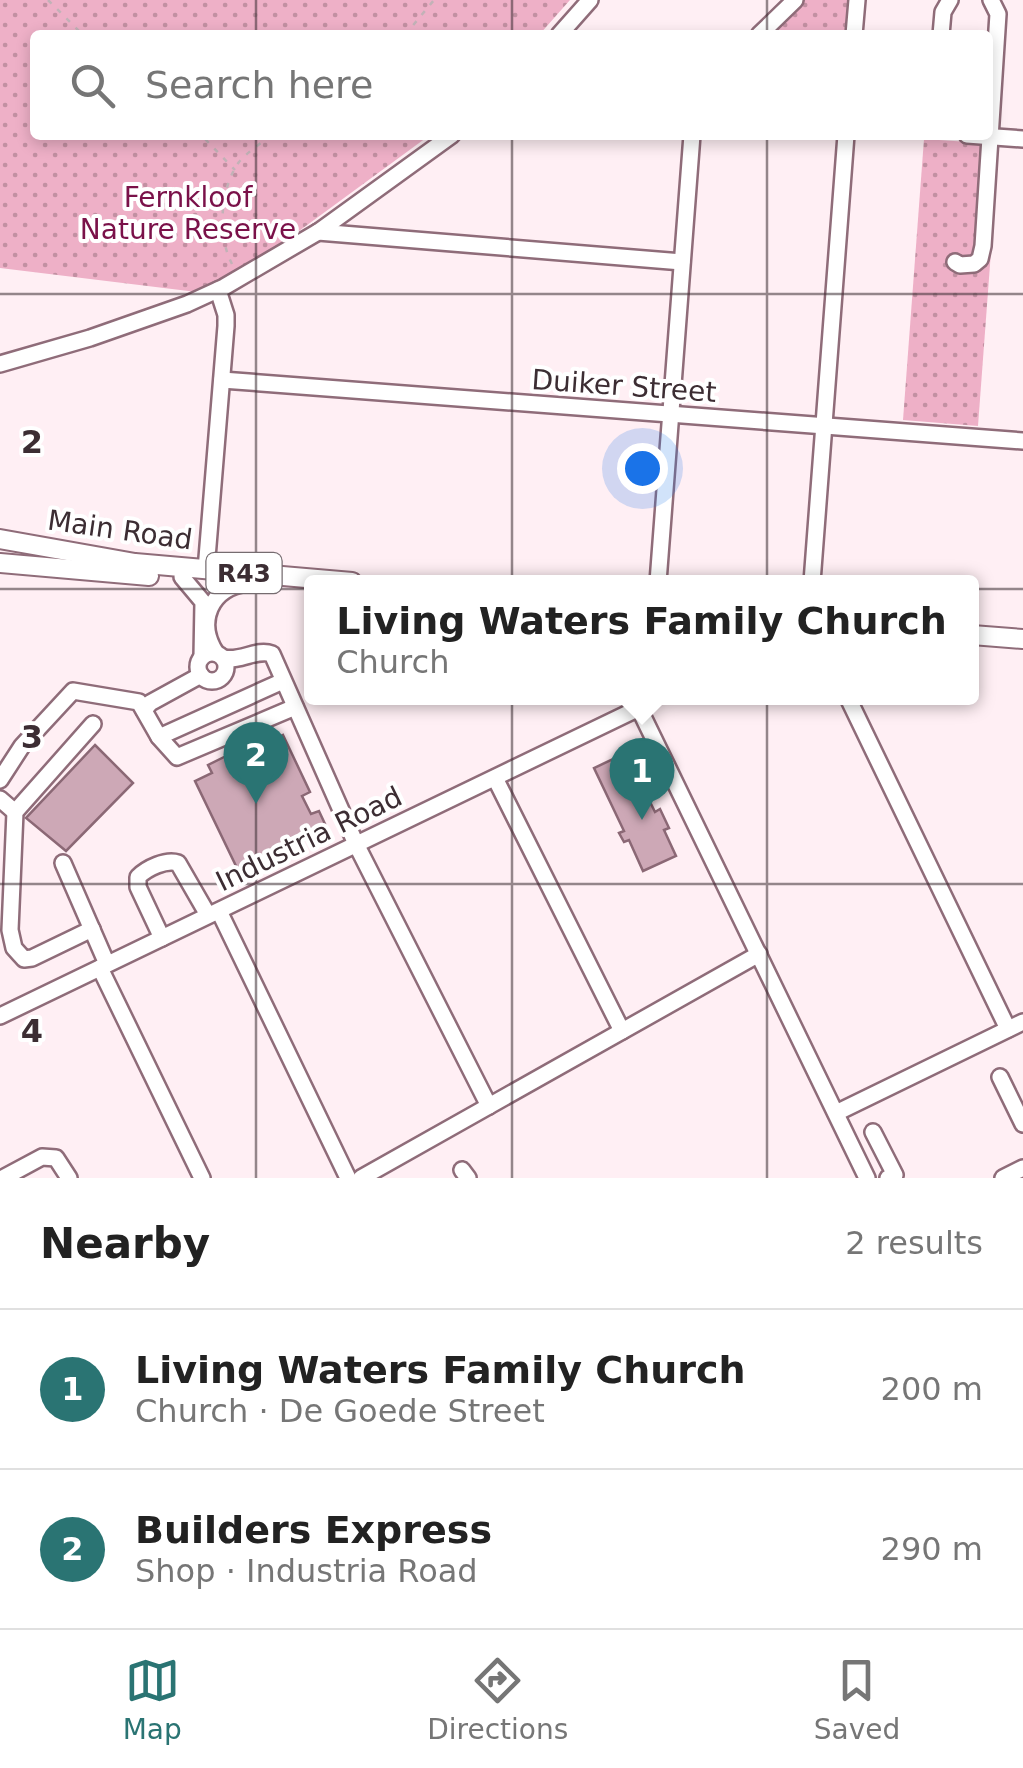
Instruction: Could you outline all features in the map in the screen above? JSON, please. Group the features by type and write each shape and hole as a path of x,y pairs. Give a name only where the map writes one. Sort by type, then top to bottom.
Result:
{"main road":[{"name":"Main Road","path":"0,539 122,561 304,578"},
{"name":"Main Road","path":"0,563 304,588"},
{"path":"979,635 1023,638"}],"street":[{"path":"563,30 590,0"},
{"path":"764,30 796,0"},
{"path":"854,30 857,0"},
{"path":"942,30 943,12 950,0"},
{"path":"991,0 998,14 993,102"},
{"path":"993,137 1023,139"},
{"path":"0,364 90,338 218,290 318,232 445,140"},
{"path":"659,575 692,140"},
{"path":"813,575 846,140"},
{"path":"955,262 967,266 980,259 991,140"},
{"path":"318,232 682,262"},
{"path":"206,570 226,315 218,290"},
{"name":"Duiker Street","path":"222,380 1023,442"},
{"path":"182,578 203,602 214,656"},
{"path":"247,583 228,588 208,608 208,642 214,656 226,667 222,676 214,680 202,675 199,666 214,656 243,659 266,651 272,654 356,844 489,1106"},
{"path":"144,710 202,675"},
{"path":"159,738 284,681"},
{"path":"0,780 22,746 73,691 139,702 159,738 177,757 295,707"},
{"name":"Industria Road","path":"0,1016 494,778 632,705"},
{"path":"637,705 867,1178"},
{"path":"836,1113 1016,1025 852,705"},
{"path":"92,929 32,958 19,956 10,930 15,812 93,724"},
{"path":"494,778 622,1031"},
{"path":"0,799 15,812"},
{"path":"162,938 138,887 138,877 170,861 178,862 214,913 348,1178"},
{"path":"63,864 104,966 202,1178"},
{"path":"360,1178 760,954"},
{"path":"1000,1077 1023,1124"},
{"path":"873,1132 893,1177"},
{"path":"4,1178 46,1156 56,1158 69,1178"},
{"path":"1002,1178 1023,1168"}],"path":[{"path":"48,0 79,30"},
{"path":"409,30 434,0"},
{"path":"205,140 236,171"},
{"path":"242,277 229,260 222,210 240,162 265,140"}],"green space":[{"name":"Fernkloof Nature Reserve","path":"0,0 570,0 543,30 30,30 30,140 423,140 213,294 0,268"},
{"path":"805,0 851,0 848,30 772,30"},
{"path":"924,140 999,144 978,426 903,420"}],"building":[{"path":"283,735 310,792 302,796 311,814 319,811 325,824 237,868 195,781 212,773 208,765 247,746 250,751"},
{"path":"95,745 133,783 66,851 26,818"},
{"path":"626,753 655,812 660,809 676,856 643,871 629,840 624,842 619,833 624,831 594,768"}],"place":[{"name":"Builders Express","path":"256,804"},
{"name":"Living Waters Family Church","path":"642,820"}]}
